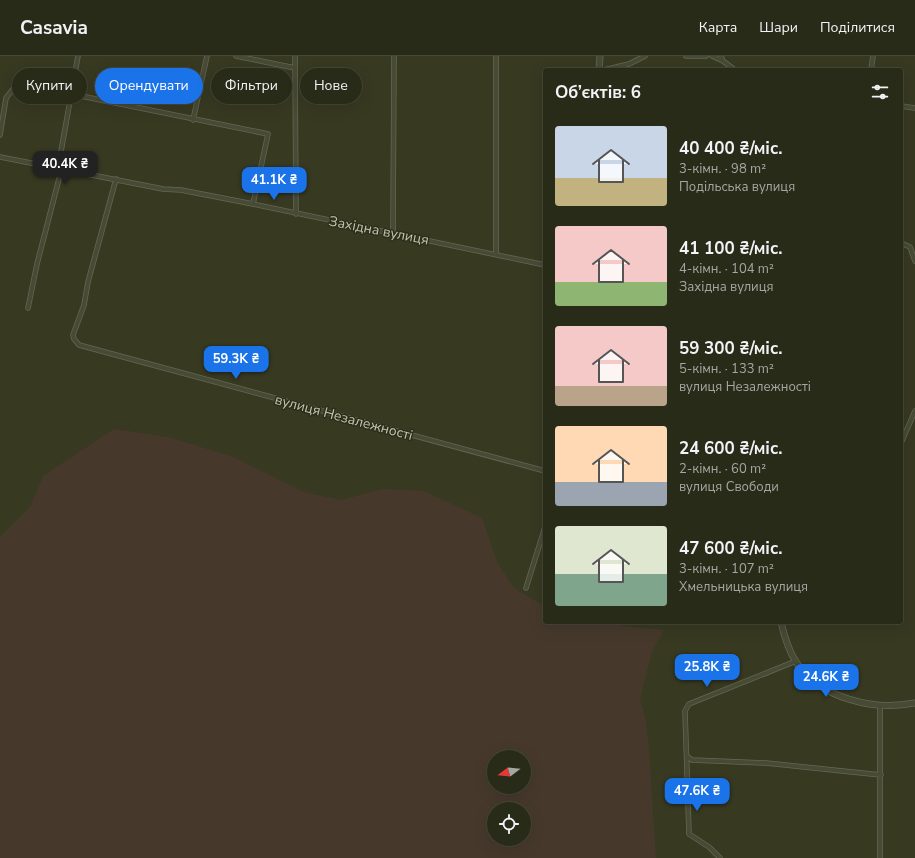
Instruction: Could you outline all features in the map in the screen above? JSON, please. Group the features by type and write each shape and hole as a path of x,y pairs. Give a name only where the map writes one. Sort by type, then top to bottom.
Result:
{"street":[{"path":"76,68 78,56"},
{"path":"193,120 206,56"},
{"path":"236,56 295,68"},
{"path":"295,56 296,214"},
{"path":"393,234 394,56"},
{"path":"496,56 496,253"},
{"path":"599,68 600,56"},
{"path":"612,68 629,64 645,56"},
{"path":"686,56 706,56"},
{"path":"712,56 722,58 733,68"},
{"path":"871,68 873,56"},
{"path":"0,135 6,98 12,90"},
{"path":"87,98 268,134 254,204"},
{"path":"28,308 60,168 60,157 69,104"},
{"path":"903,106 915,108"},
{"name":"Західна вулиця","path":"0,157 254,204 393,234 496,253 543,265"},
{"name":"вулиця Незалежності","path":"116,179 88,282 84,305 73,335 79,346 543,471"},
{"path":"903,244 910,247 915,261"},
{"path":"903,438 915,411"},
{"path":"526,588 543,533"},
{"path":"782,624 796,661 804,672 819,684 844,698 880,706 901,706 915,703"},
{"path":"720,858 708,847 689,834 688,757 686,754 685,712 689,704 796,661"},
{"path":"880,706 880,858"},
{"path":"688,757 692,760 766,763 881,775"}],"shaded area":[{"path":"114,429 168,437 231,456 304,492 341,500 382,489 424,491 482,518 498,564 515,589 543,605 543,624 618,624 623,626 664,630 652,652 640,699 645,716 649,748 656,858 0,858 0,537 30,507 43,476"}]}
